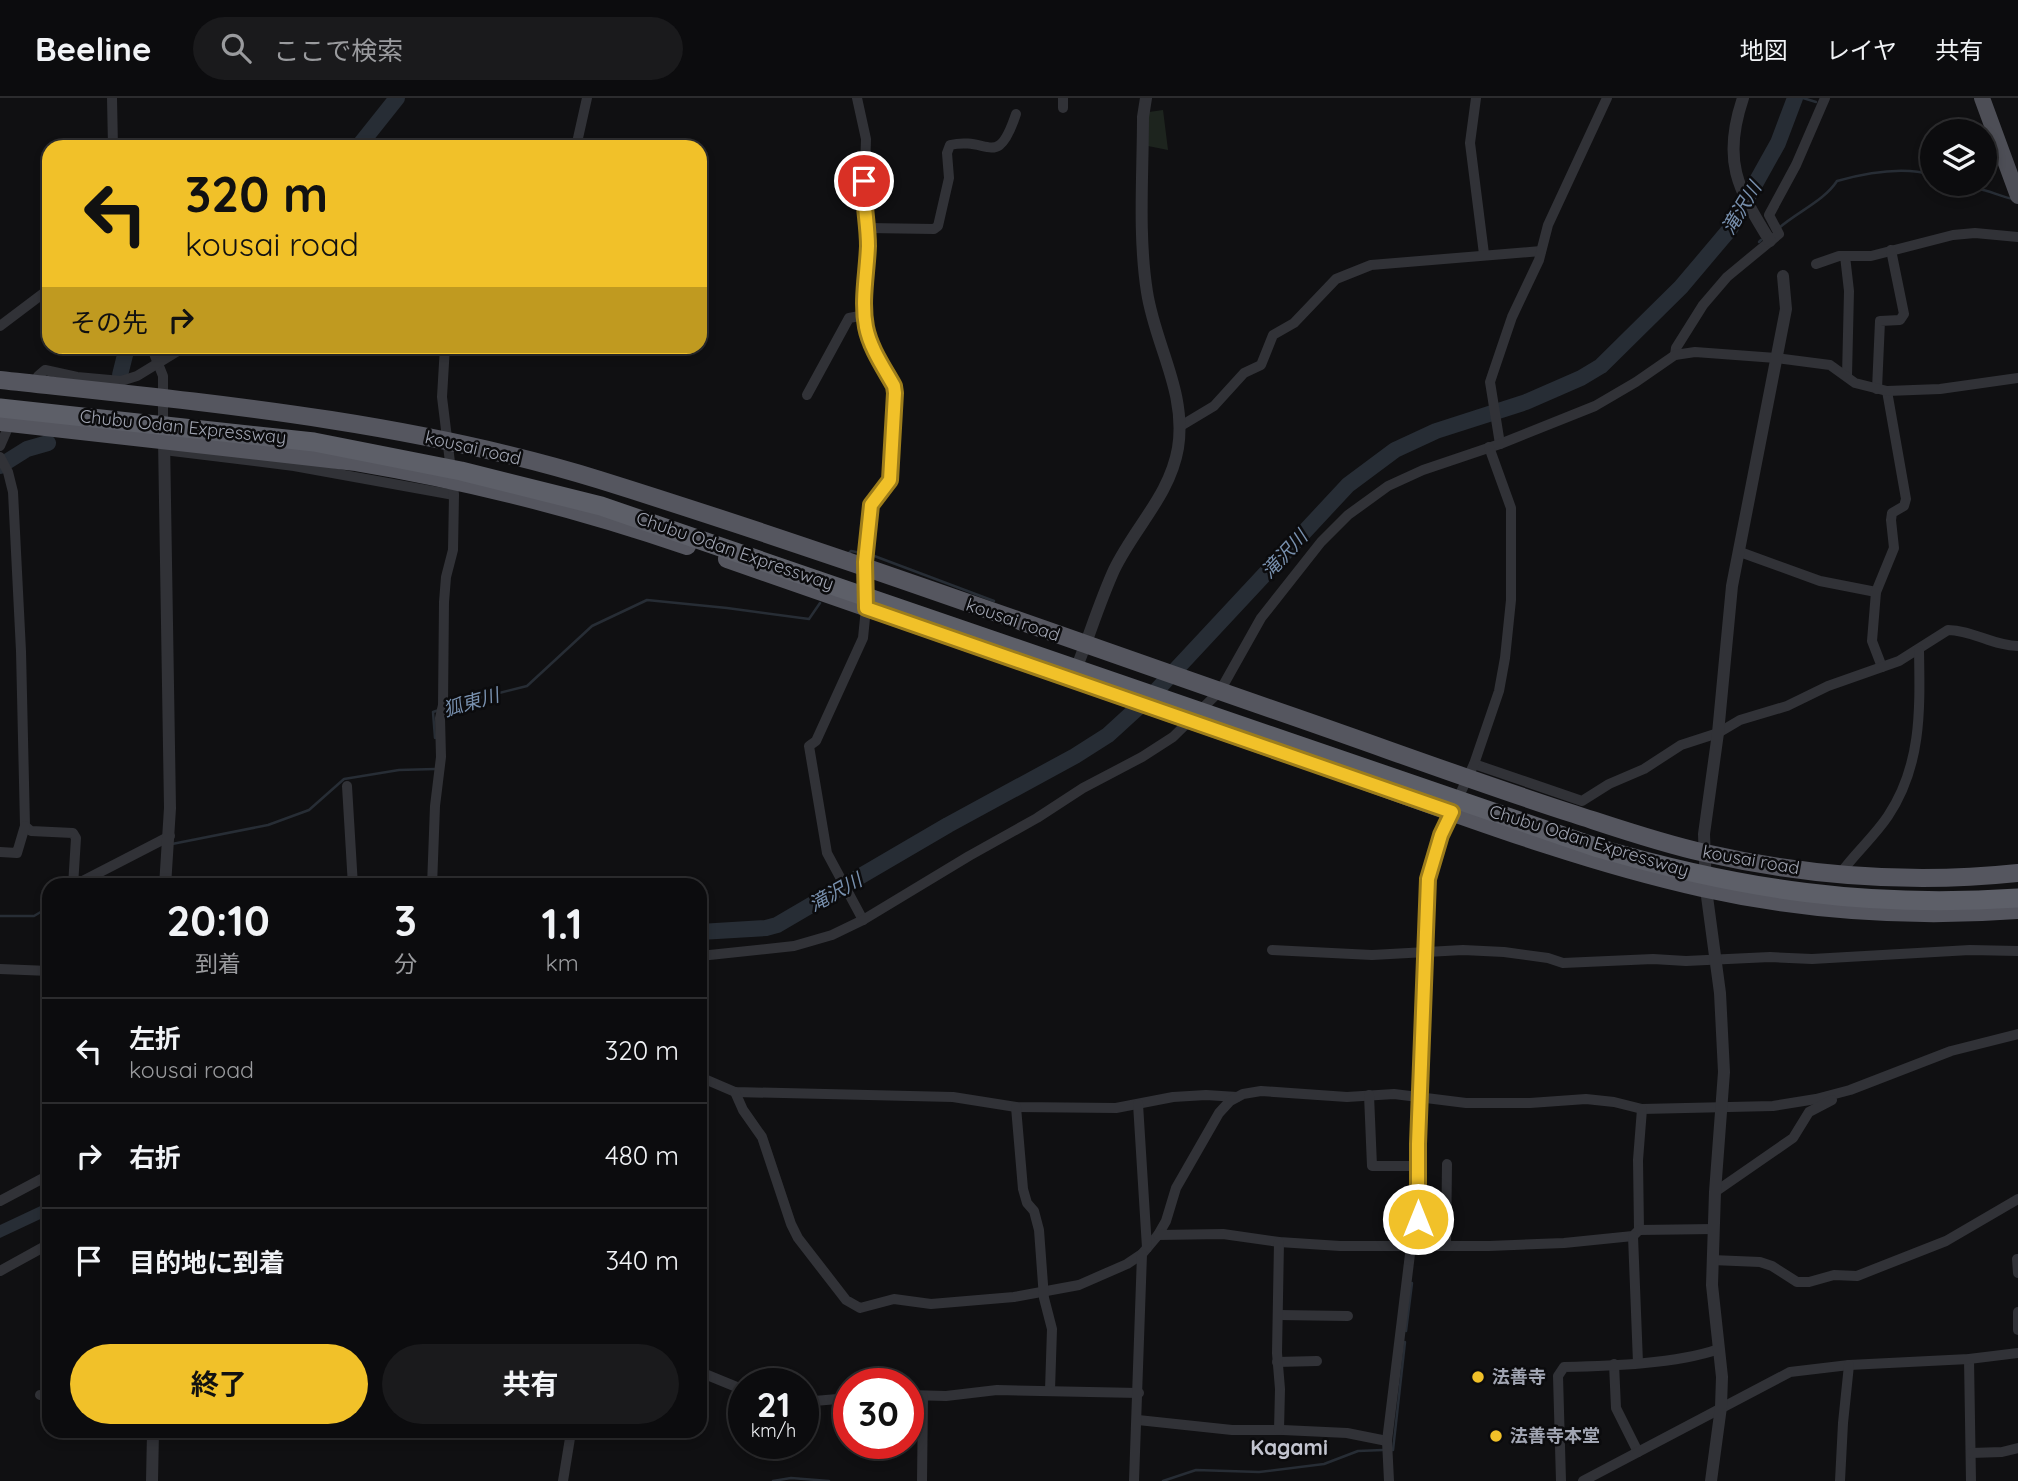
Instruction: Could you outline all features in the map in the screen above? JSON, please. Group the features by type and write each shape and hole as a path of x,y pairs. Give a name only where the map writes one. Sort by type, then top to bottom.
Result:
{"highway":[{"name":"kousai road","path":"0,380 163,397 340,422 449,441 592,477 865,565 1202,685 1470,771 1711,863 1727,858 1840,874 1928,877 2018,873"},
{"name":"kousai road","path":"3,418 164,444 356,462 454,488 563,507 650,533 1452,812 1604,862 1706,889 1851,911 1937,914 2018,910"},
{"name":"Chubu Odan Expressway","path":"3,418 314,442 461,471 601,506 1598,848 1659,866 1733,883 1842,898 1958,902 2018,898"}],"main road":[{"path":"1982,98 2018,196"}],"street":[{"path":"112,98 113,140"},
{"path":"578,140 587,98"},
{"path":"857,98 866,139 863,202 868,228 864,315 870,340 895,393 890,480 871,505 865,565 866,608 863,638 816,741 809,747 827,853 860,916"},
{"path":"1072,680 1114,571 1167,482 1177,450 1179,427 1173,381 1153,320 1145,280 1143,117 1146,98"},
{"path":"1476,98 1470,143 1484,254"},
{"path":"1389,1481 1388,1447 1415,1246 1428,879 1441,835 1470,771 1499,691 1511,600 1511,508 1496,444 1493,373 1512,317 1541,251 1548,225 1607,98"},
{"path":"1743,98 1735,124 1734,170 1749,208 1770,241"},
{"path":"1675,355 1676,348 1703,306 1727,277 1779,234 1769,215 1796,165 1825,98"},
{"path":"868,228 934,229 938,226 949,178 947,153 950,145 995,148 1008,136 1016,114"},
{"path":"1816,264 1845,256 1871,256 1953,235 1975,233 2018,237"},
{"path":"1882,667 1872,641 1876,592 1894,548 1892,513 1904,506 1906,499 1882,390 1880,321 1900,320 1904,314 1891,250"},
{"path":"1179,427 1214,406 1244,373 1261,365 1273,335 1294,323 1336,279 1371,265 1541,251"},
{"path":"1845,256 1849,291 1847,376"},
{"path":"1711,1481 1721,1407 1722,1377 1712,1294 1712,1260 1723,1106 1723,1031 1706,889 1698,857 1718,733 1732,586 1786,309 1783,276"},
{"path":"0,326 42,294"},
{"path":"807,395 849,318 864,315"},
{"path":"707,955 794,946 832,935 860,916 1142,757 1173,737 1220,691 1261,618 1321,542 1348,515 1388,486 1423,470 1595,406 1675,355 1695,352 1830,365 1855,383 1882,390 1940,389 2018,378"},
{"path":"154,354 163,376 169,837 166,878"},
{"path":"36,384 37,376 46,370 76,377 121,381 137,376 172,354"},
{"path":"432,878 435,806 441,757 444,602 446,577 453,550 454,488 442,397 445,354"},
{"path":"0,446 3,418"},
{"path":"0,457 8,472 13,492 21,651 24,825 18,853 0,852"},
{"path":"1740,552 1820,581 1876,592"},
{"path":"1470,771 1582,801 1609,784 1644,769 1681,745 1718,733 1740,720 1787,706 1828,686 1899,661 1948,630 2018,646"},
{"path":"1840,874 1853,855 1887,818 1909,775 1919,733 1919,650"},
{"path":"347,786 353,878"},
{"path":"24,825 31,831 73,833 76,838 74,878"},
{"path":"89,878 169,837"},
{"path":"1272,950 1372,955 1463,950 1504,952 1548,958 1563,963 1770,957 1812,959 1970,950 2018,951"},
{"path":"0,970 42,971"},
{"path":"707,1080 735,1092 953,1097 1016,1107 1116,1108 1173,1097 1237,1097 1261,1091 1347,1097 1420,1096 1466,1103 1541,1103 1586,1099 1642,1109 1773,1106 1850,1090 1951,1051 2018,1034"},
{"path":"1715,1192 1793,1138 1809,1112 1850,1090"},
{"path":"735,1092 743,1110 762,1137 798,1238 851,1304 860,1308 894,1299 921,1304 978,1301 1043,1292 1079,1285 1127,1264 1144,1251 1158,1235 1166,1221 1175,1188 1203,1136 1219,1113 1237,1097"},
{"path":"1370,1095 1372,1167 1418,1166"},
{"path":"1134,1481 1144,1251 1138,1104"},
{"path":"1016,1107 1023,1189 1040,1230 1043,1292 1052,1329 1050,1391"},
{"path":"1638,1363 1636,1233 1642,1109"},
{"path":"1446,1246 1447,1164"},
{"path":"0,1200 42,1179"},
{"path":"1712,1260 1759,1262 1772,1266 1797,1282 1809,1282 1834,1275 1857,1276 1946,1241 2018,1199"},
{"path":"1158,1235 1223,1234 1279,1242 1340,1246 1446,1246 1552,1244 1636,1233 1714,1228"},
{"path":"1279,1242 1279,1430"},
{"path":"0,1271 42,1248"},
{"path":"2017,1259 2018,1272"},
{"path":"2018,1312 2018,1330"},
{"path":"1279,1315 1348,1316"},
{"path":"1561,1481 1558,1376 1564,1367 1638,1363 1704,1354 1719,1349"},
{"path":"1585,1481 1790,1372 2018,1353"},
{"path":"1969,1359 1971,1481"},
{"path":"1277,1362 1317,1361"},
{"path":"1614,1364 1616,1408 1638,1452"},
{"path":"1840,1481 1849,1365"},
{"path":"707,1375 728,1383"},
{"path":"924,1397 997,1390 1139,1393"},
{"path":"1138,1420 1232,1430 1347,1433 1388,1447"},
{"path":"152,1481 153,1438"},
{"path":"563,1481 570,1438"},
{"path":"1971,1453 2002,1452 2018,1448"},
{"path":"922,1459 922,1481"}],"shaded area":[{"path":"1163,110 1168,150 1148,146 1149,112"},
{"path":"42,1205 42,1218 0,1238 0,1225"}],"waterway":[{"path":"364,140 397,98"},
{"name":"滝沢川","path":"707,932 777,925 948,825 1075,756 1108,735 1155,692 1348,485 1395,450 1436,431 1526,402 1581,378 1601,366 1681,287 1730,229 1778,143 1795,98"},
{"path":"1803,98 1816,102"},
{"path":"1779,228 1825,195 1837,181 1872,173 1920,172"},
{"path":"1997,194 2013,199"},
{"path":"120,375 125,354"},
{"path":"0,466 27,449 48,443"},
{"name":"狐東川","path":"849,553 862,553"},
{"name":"狐東川","path":"869,554 994,601"},
{"name":"狐東川","path":"448,706 527,686 592,626 647,600 809,619 820,603"},
{"name":"狐東川","path":"435,738 433,712 439,710"},
{"name":"狐東川","path":"172,844 268,825 309,810 344,779 399,770 435,769"},
{"name":"狐東川","path":"0,916 34,916 42,911"},
{"path":"1406,1331 1412,1283"},
{"path":"1390,1450 1393,1450 1405,1342"},
{"path":"1163,1481 1196,1470 1259,1472 1324,1464 1358,1451 1383,1450"},
{"path":"773,1481 791,1478 829,1481"}],"place":[{"name":"法善寺","path":"1478,1377"},
{"name":"法善寺本堂","path":"1496,1436"}],"district":[{"name":"Kagami","path":"1289,1448"}],"route":[{"path":"864,181 863,202 868,228 864,315 870,340 895,393 891,422 890,480 871,505 865,562 866,608 1452,812 1441,835 1428,879 1418,1144 1418,1219"}]}
